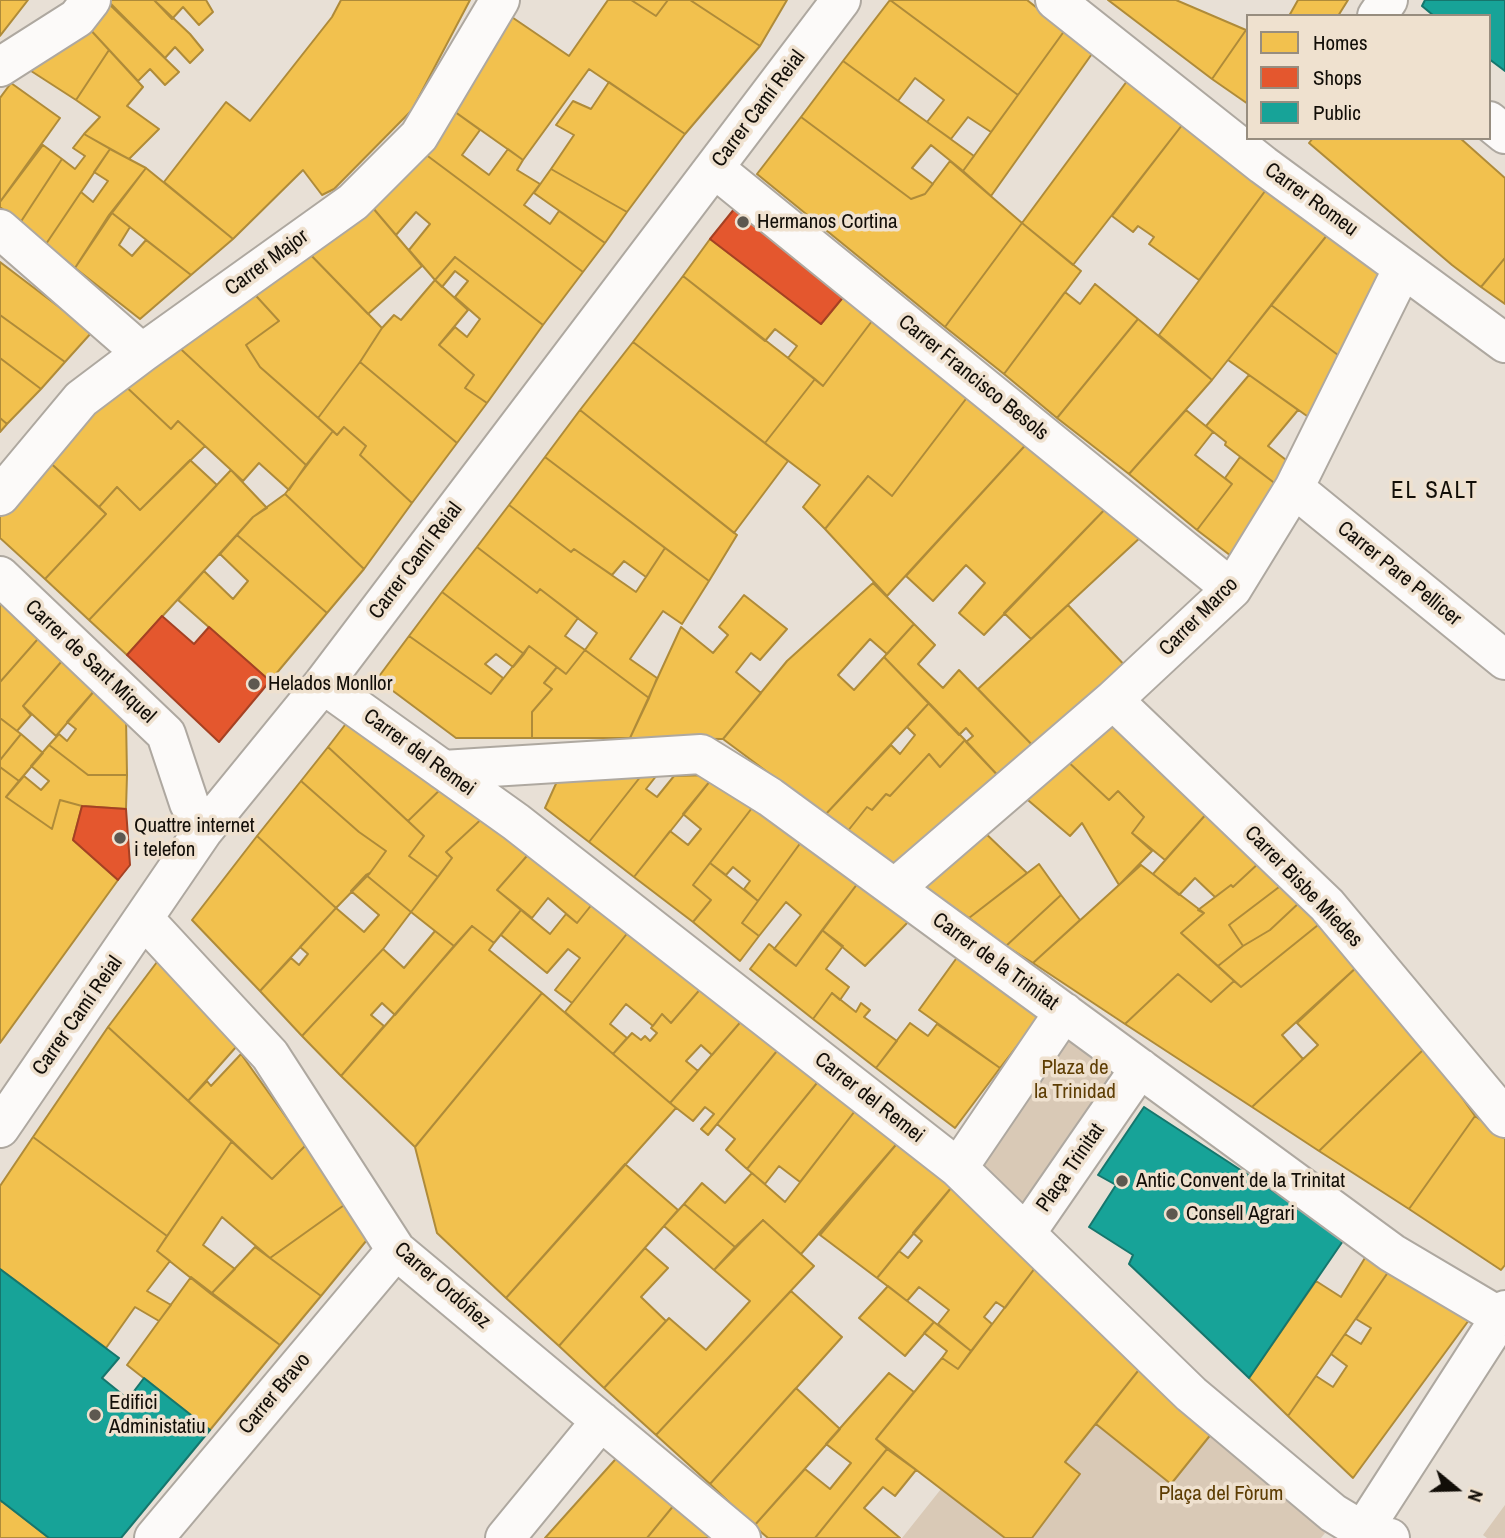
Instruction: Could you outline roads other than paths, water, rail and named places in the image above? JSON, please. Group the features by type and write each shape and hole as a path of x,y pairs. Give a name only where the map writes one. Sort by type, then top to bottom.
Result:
{"street":[{"path":"0,67 77,18 91,0"},
{"name":"Carrer Major","path":"0,496 81,399 353,202 419,136 500,0"},
{"name":"Carrer Camí Reial","path":"0,1128 203,831 323,684 841,0"},
{"name":"Carrer Romeu","path":"1055,0 1263,165 1505,342"},
{"path":"1491,123 1505,134"},
{"name":"Carrer Francisco Besols","path":"714,168 1232,589"},
{"path":"0,229 142,353"},
{"name":"Carrer Marco","path":"895,888 1113,700 1232,589 1294,488 1403,268"},
{"name":"Carrer Pare Pellicer","path":"1294,488 1505,660"},
{"name":"Carrer de Sant Miquel","path":"0,576 166,734 189,803 203,831"},
{"name":"Carrer del Remei","path":"323,684 516,822 958,1168 1191,1394 1334,1513 1370,1536"},
{"name":"Carrer Bisbe Miedes","path":"1113,700 1327,905 1505,1118"},
{"name":"Carrer de la Trinitat","path":"443,770 701,754 770,797 1392,1253 1503,1314"},
{"name":"Carrer Ordóñez","path":"145,919 270,1055 396,1250 741,1538"},
{"path":"958,1168 1064,1012"},
{"name":"Plaça Trinitat","path":"1026,1233 1140,1068"},
{"name":"Carrer Bravo","path":"154,1538 396,1250"},
{"path":"1370,1536 1503,1314"},
{"path":"505,1538 601,1421"}],"place":[{"name":"Hermanos Cortina","path":"743,222"},
{"name":"Helados Monllor","path":"254,684"},
{"name":"Quattre internet i telefon","path":"120,838"},
{"name":"Antic Convent de la Trinitat","path":"1122,1181"},
{"name":"Consell Agrari","path":"1172,1214"},
{"name":"Edifici Administatiu","path":"95,1415"}],"district":[{"name":"EL SALT","path":"1435,492"}],"park label":[{"name":"Plaza de la Trinidad","path":"1075,1080"},
{"name":"Plaça del Fòrum","path":"1221,1494"}]}
